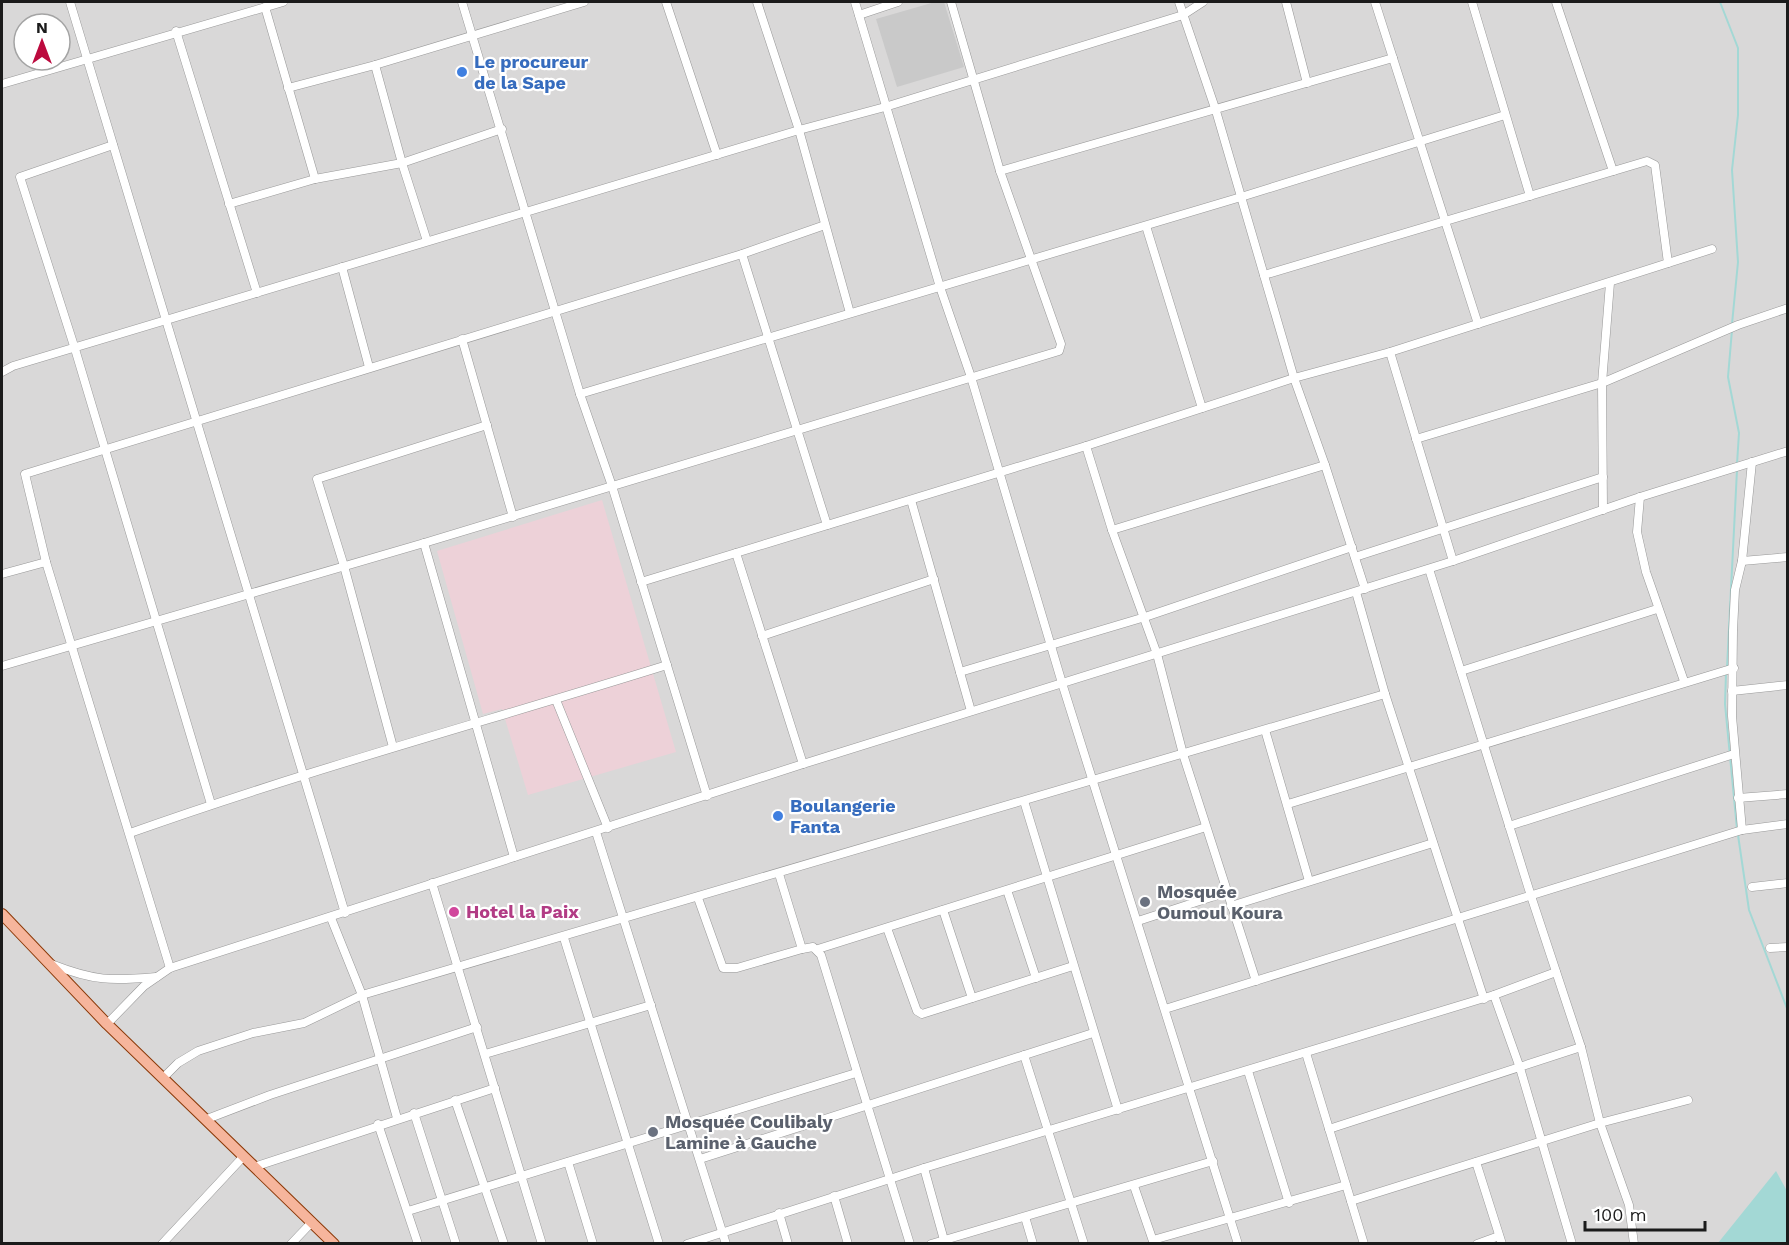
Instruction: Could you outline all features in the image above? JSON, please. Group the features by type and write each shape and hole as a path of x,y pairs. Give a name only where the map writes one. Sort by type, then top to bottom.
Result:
{"main road":[{"path":"2,914 107,1024 334,1244"}],"street":[{"path":"70,2 167,320 194,421 345,913"},
{"path":"2,84 282,2"},
{"path":"462,2 502,129 554,310 612,486 707,796"},
{"path":"288,88 375,65 584,2"},
{"path":"666,2 717,155"},
{"path":"757,2 799,130 850,313"},
{"path":"855,2 940,287 971,377 1062,683 1214,1161 1238,1244"},
{"path":"859,15 898,2"},
{"path":"2,666 156,619 513,517 1059,351 1061,344 1000,171 951,2"},
{"path":"1179,2 1216,111 1294,378 1365,589"},
{"path":"2,372 14,366 524,212 799,130 885,107 1183,15 1203,2"},
{"path":"1286,2 1307,83"},
{"path":"1376,2 1478,324"},
{"path":"1472,2 1530,196"},
{"path":"1556,2 1613,171"},
{"path":"265,7 315,178"},
{"path":"176,32 257,293"},
{"path":"1000,171 1216,111 1393,58"},
{"path":"375,65 402,163 428,241"},
{"path":"580,394 1146,226 1505,115"},
{"path":"229,204 315,178 402,163 502,129"},
{"path":"113,145 20,177 75,349 211,804"},
{"path":"1264,275 1647,161 1655,165 1668,263"},
{"path":"170,968 70,645 46,562 25,474 742,254 825,225"},
{"path":"1146,226 1202,408"},
{"path":"641,582 1000,473 1294,378 1390,352 1712,249"},
{"path":"742,254 827,525"},
{"path":"342,267 369,367"},
{"path":"1603,510 1602,383 1610,283"},
{"path":"1416,439 1602,383 1738,325 1788,308"},
{"path":"462,339 513,517"},
{"path":"1390,352 1453,561"},
{"path":"393,747 344,566 317,479 487,425"},
{"path":"1086,446 1112,530 1158,654 1183,754 1256,981"},
{"path":"107,1024 132,997 170,968 971,711 1430,569 1640,497 1788,451"},
{"path":"1742,830 1734,754 1732,691 1735,590 1742,561 1752,462"},
{"path":"1112,530 1325,465"},
{"path":"1355,557 1603,477"},
{"path":"1640,497 1637,532 1657,609 1684,681"},
{"path":"911,500 971,711"},
{"path":"424,543 514,857"},
{"path":"960,672 1144,617 1352,547"},
{"path":"736,553 804,764"},
{"path":"1742,561 1788,557"},
{"path":"2,574 46,562"},
{"path":"1430,569 1531,896 1581,1047 1600,1124 1629,1204 1634,1244"},
{"path":"762,636 934,579"},
{"path":"1356,592 1385,694 1484,999"},
{"path":"1461,671 1657,609"},
{"path":"130,833 211,804 393,747 667,665"},
{"path":"1288,804 1684,681 1734,668"},
{"path":"1732,691 1788,685"},
{"path":"163,1078 178,1063 198,1051 253,1033 304,1023 362,995 459,969 1385,694"},
{"path":"556,700 608,828"},
{"path":"1265,730 1309,881"},
{"path":"1509,826 1734,754"},
{"path":"1738,798 1788,794"},
{"path":"1024,801 1118,1110"},
{"path":"1166,1009 1742,830 1788,825"},
{"path":"698,898 723,968 737,968 809,947 818,949 1206,827"},
{"path":"596,832 726,1244"},
{"path":"1231,906 1433,843"},
{"path":"779,874 802,949"},
{"path":"432,883 542,1244"},
{"path":"1752,886 1788,883"},
{"path":"1007,890 1036,978"},
{"path":"1138,921 1227,892"},
{"path":"943,910 972,998"},
{"path":"331,918 362,995 397,1118"},
{"path":"887,928 917,1011 922,1014 1073,966"},
{"path":"564,938 659,1244"},
{"path":"1770,948 1788,947"},
{"path":"818,949 910,1244"},
{"path":"47,962 83,976 103,980 158,977"},
{"path":"687,1244 924,1168 1484,999 1556,972"},
{"path":"1494,995 1520,1068 1572,1244"},
{"path":"485,1054 651,1005"},
{"path":"207,1119 477,1027"},
{"path":"700,1159 1093,1033"},
{"path":"1329,1129 1581,1047"},
{"path":"1306,1053 1364,1244"},
{"path":"1024,1055 1084,1244"},
{"path":"1248,1071 1288,1203"},
{"path":"408,1211 856,1073"},
{"path":"254,1167 378,1124 495,1088"},
{"path":"455,1100 487,1187 504,1244"},
{"path":"1351,1201 1600,1124 1688,1100"},
{"path":"414,1113 456,1244"},
{"path":"378,1124 418,1244"},
{"path":"162,1244 243,1157"},
{"path":"932,1244 944,1240 958,1240 1025,1217 1214,1161"},
{"path":"568,1162 593,1244"},
{"path":"1476,1162 1500,1240 1477,1244"},
{"path":"924,1168 944,1240"},
{"path":"1134,1186 1154,1242 1346,1185"},
{"path":"834,1196 848,1244"},
{"path":"779,1214 788,1244"},
{"path":"1025,1217 1033,1244"},
{"path":"291,1244 312,1222"}],"shaded area":[{"path":"2,2 1787,2 1787,1243 2,1243"},
{"path":"935,2 944,2 964,67 897,87 876,19"},
{"path":"602,500 676,752 528,795 502,709 483,714 437,551"}],"water":[{"path":"1776,1171 1787,1191 1787,1243 1718,1243"}],"waterway":[{"path":"1720,2 1738,48 1738,115 1732,170 1738,262 1732,324"},
{"path":"1732,330 1728,377 1739,433 1737,464"},
{"path":"1727,668 1737,470"},
{"path":"1726,673 1725,704 1737,829"},
{"path":"1738,835 1749,910 1788,1011"}],"place":[{"name":"Le procureur de la Sape","path":"462,72"},
{"name":"Boulangerie Fanta","path":"778,816"},
{"name":"Mosquée Oumoul Koura","path":"1145,902"},
{"name":"Hotel la Paix","path":"454,912"},
{"name":"Mosquée Coulibaly Lamine à Gauche","path":"653,1132"}]}
